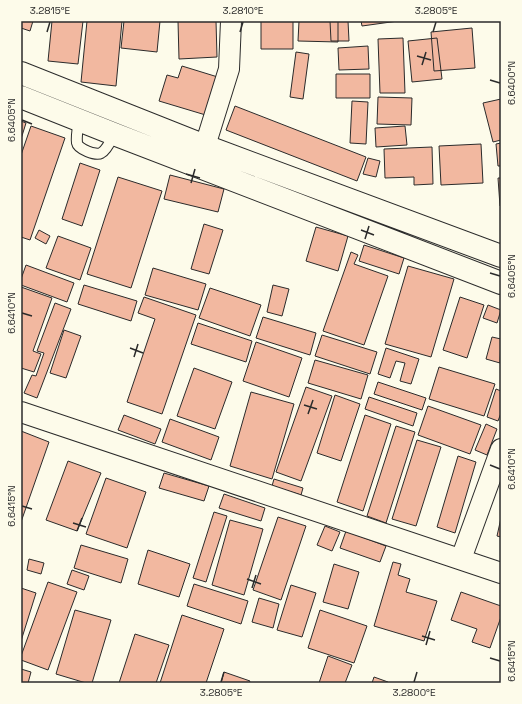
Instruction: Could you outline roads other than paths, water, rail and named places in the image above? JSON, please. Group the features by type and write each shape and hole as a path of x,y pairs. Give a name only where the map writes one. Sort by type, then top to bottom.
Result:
{"main road":[{"path":"21,73 205,146 501,256"},
{"path":"21,97 79,121 501,283"}],"street":[{"path":"205,146 229,69 232,21"},
{"path":"21,412 501,573"},
{"path":"461,559 501,449"}]}
